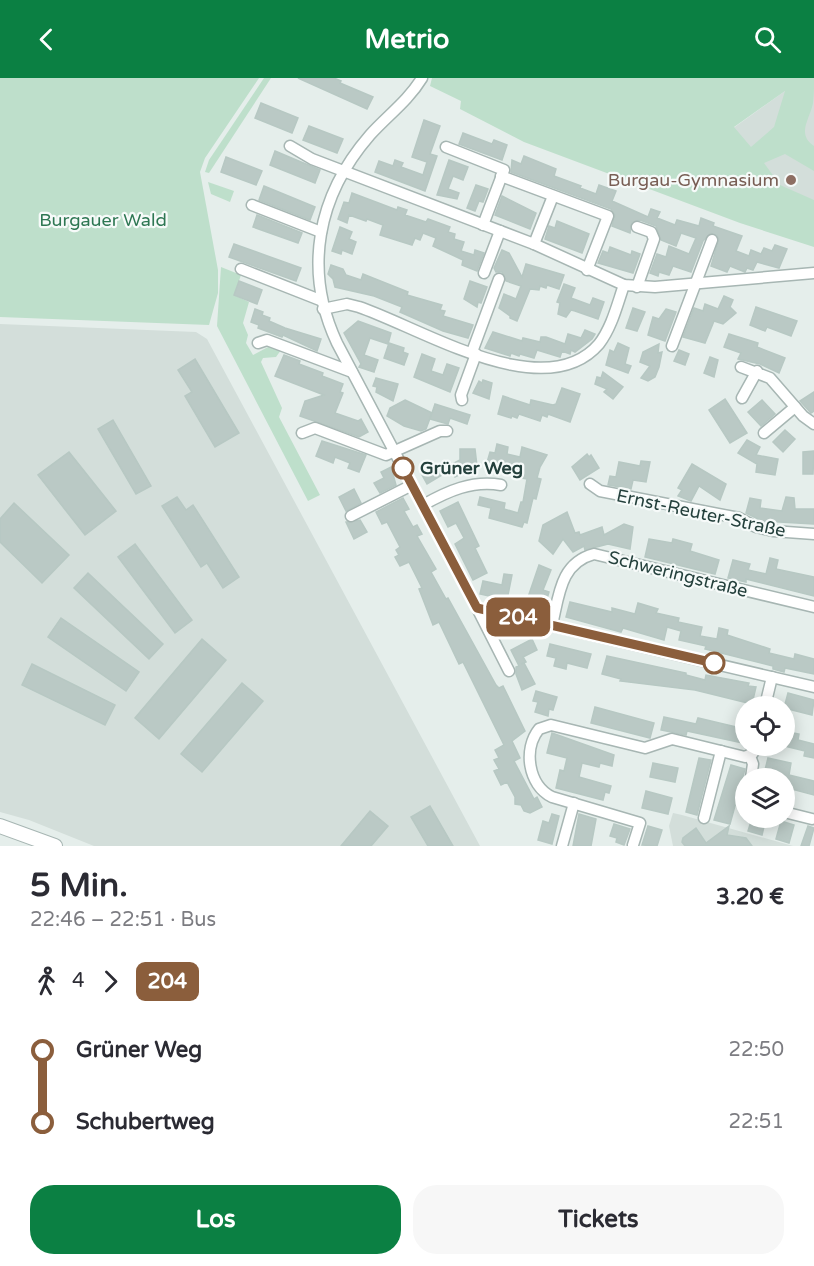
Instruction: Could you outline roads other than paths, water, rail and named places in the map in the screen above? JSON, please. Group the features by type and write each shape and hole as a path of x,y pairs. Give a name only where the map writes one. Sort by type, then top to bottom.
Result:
{"street":[{"path":"422,78 412,93 370,135 344,172 321,232 317,271 322,305 352,372 509,671"},
{"path":"290,146 300,154 534,244 624,285 637,287 696,284 814,273"},
{"path":"446,147 504,170 483,225"},
{"path":"501,176 608,216 587,270"},
{"path":"534,244 553,196"},
{"path":"252,205 321,232"},
{"path":"637,226 651,232 654,239 637,287"},
{"path":"484,273 500,231"},
{"path":"672,346 712,240"},
{"path":"241,269 322,305 346,304 360,307 500,363 534,370 563,366 577,360 597,346 605,336 624,285"},
{"path":"462,400 461,395 499,279"},
{"path":"258,343 267,340 352,372"},
{"path":"741,367 757,371 770,378 795,407 814,424"},
{"path":"742,398 757,371"},
{"path":"764,433 795,407"},
{"path":"302,434 315,429 386,454 440,431 447,431"},
{"path":"423,505 465,486 488,482 501,485"},
{"name":"Ernst-Reuter-Straße","path":"590,484 600,491 739,518 756,527 814,534"},
{"path":"351,516 412,485"},
{"name":"Schweringstraße","path":"552,625 564,575 577,560 594,554 814,607"},
{"path":"477,608 814,687"},
{"path":"767,696 772,677"},
{"path":"633,845 640,823 548,795 530,767 528,756 532,739 542,727 551,726 645,748 672,739 735,753"},
{"path":"704,818 721,751"},
{"path":"750,756 753,768"},
{"path":"562,846 574,803"},
{"path":"795,815 812,819"},
{"path":"0,826 55,846"}],"place":[{"name":"Burgau-Gymnasium","path":"791,180"},
{"name":"Grüner Weg","path":"403,468"}],"park label":[{"name":"Burgauer Wald","path":"103,220"}]}
